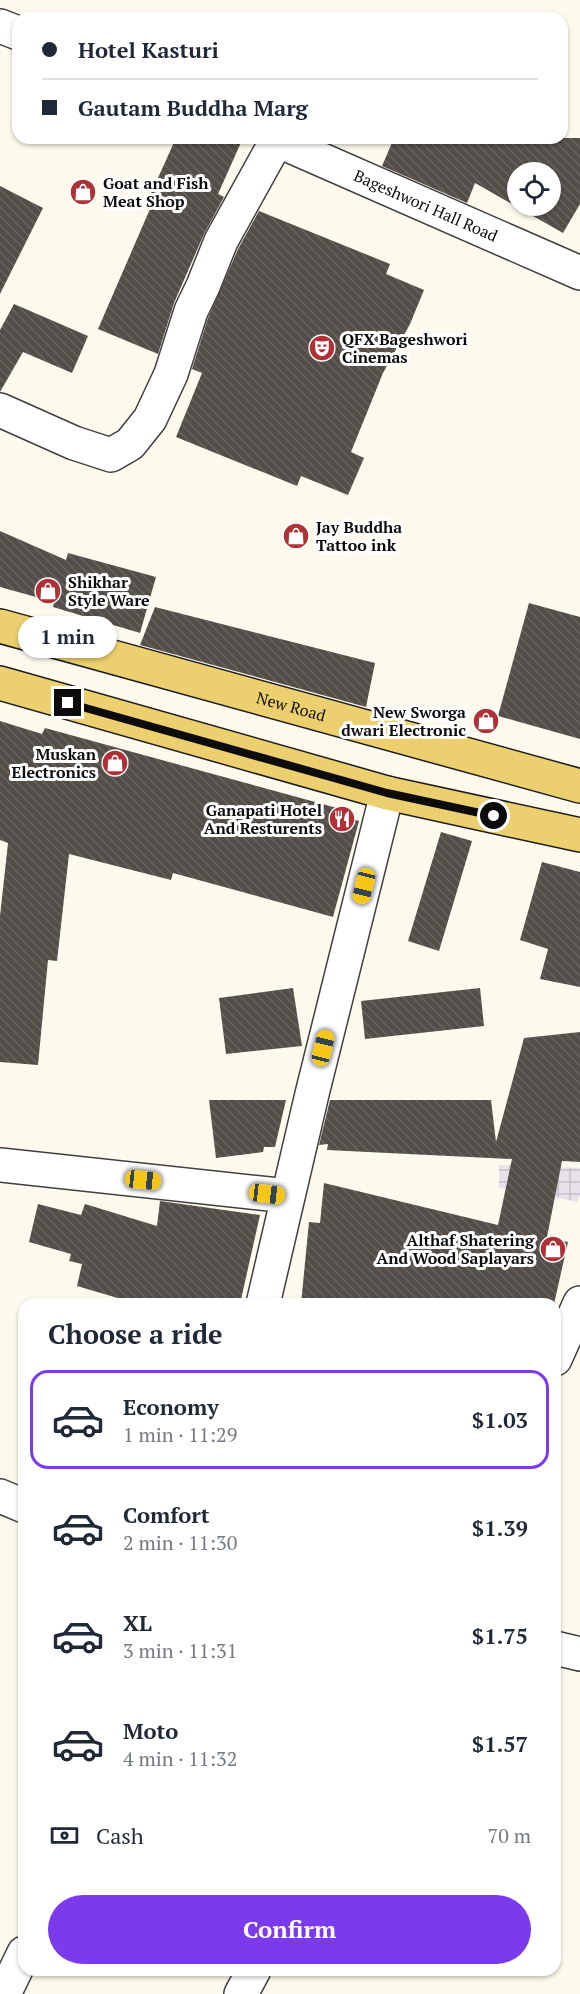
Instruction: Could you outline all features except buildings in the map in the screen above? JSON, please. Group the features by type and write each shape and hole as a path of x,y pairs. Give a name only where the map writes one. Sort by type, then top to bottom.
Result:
{"main road":[{"name":"New Road","path":"0,626 580,786"},
{"path":"0,683 387,793 580,835"}],"street":[{"path":"0,410 74,443 111,455 130,444 150,419 171,374 191,311 221,241 272,144"},
{"name":"Bageshwori Hall Road","path":"286,144 580,273"},
{"path":"264,1298 387,793"},
{"path":"0,1165 288,1196"},
{"path":"561,1346 580,1303"},
{"path":"0,1496 18,1504"},
{"path":"561,1649 580,1654"},
{"path":"4,1994 18,1965"},
{"path":"241,1994 251,1976"}],"shaded area":[{"path":"499,1165 580,1168 580,1195 577,1202 499,1188"}],"place":[{"name":"Goat and Fish Meat Shop","path":"83,192"},
{"name":"QFX Bageshwori Cinemas","path":"322,348"},
{"name":"Jay Buddha Tattoo ink","path":"296,536"},
{"name":"Shikhar Style Ware","path":"48,591"},
{"name":"New Sworga dwari Electronic","path":"486,721"},
{"name":"Muskan Electronics","path":"115,763"},
{"name":"Ganapati Hotel And Resturents","path":"342,819"},
{"name":"Althaf Shatering And Wood Saplayars","path":"553,1249"}],"route":[{"path":"68,703 387,793 494,816"}]}
